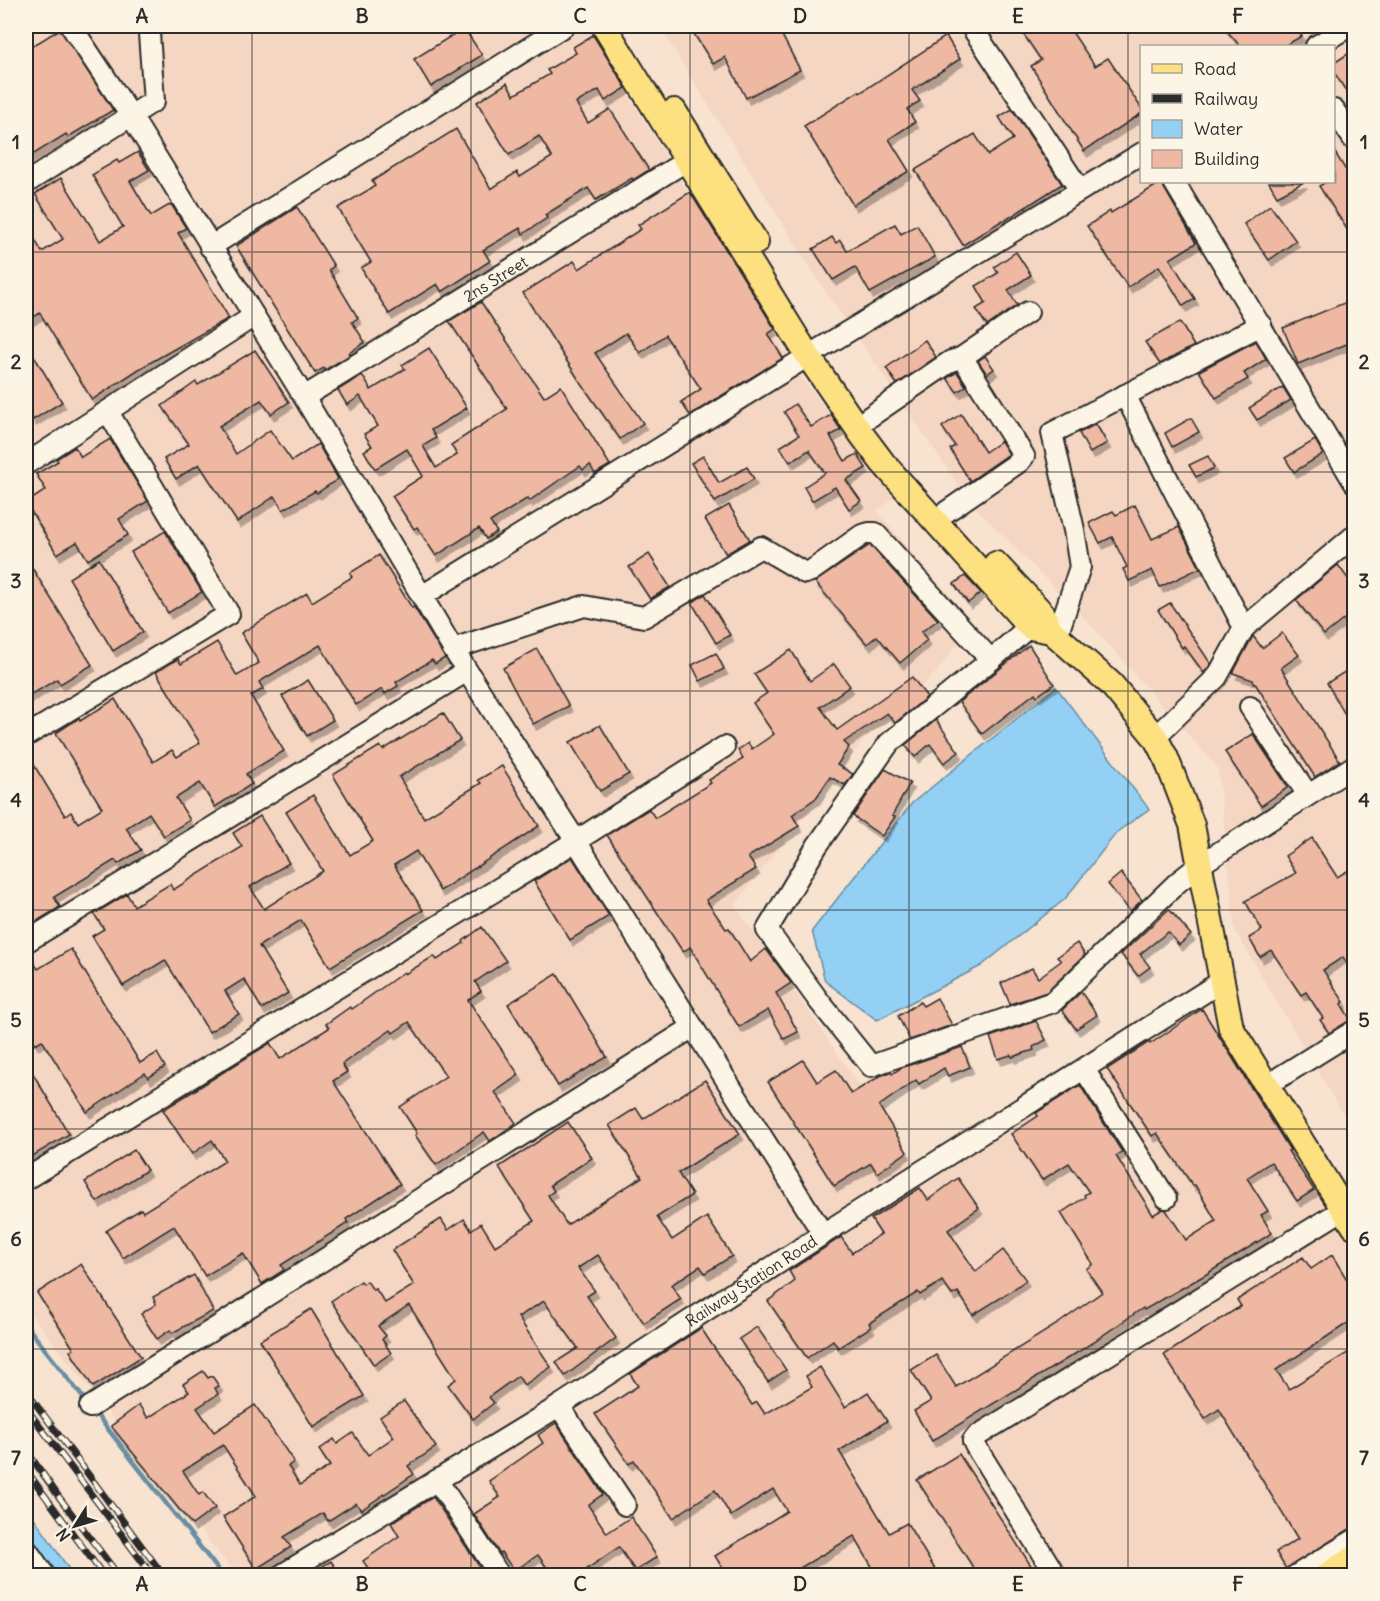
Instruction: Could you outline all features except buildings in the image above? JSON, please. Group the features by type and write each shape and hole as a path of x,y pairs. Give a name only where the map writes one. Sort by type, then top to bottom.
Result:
{"highway":[{"path":"1328,1575 1354,1560"}],"main road":[{"path":"604,26 686,162 814,352 887,445 1045,627"},
{"path":"621,26 711,168 862,435 883,463 1045,627 1112,684 1155,736 1176,780 1192,825 1232,1028 1351,1210"},
{"path":"1228,1007 1243,1017 1280,1077 1351,1210"},
{"path":"1319,1575 1354,1554"}],"street":[{"path":"70,26 131,116 304,397 453,649 823,1234"},
{"path":"26,183 154,101 149,34 152,26"},
{"path":"210,247 564,26"},
{"path":"971,26 1080,190"},
{"path":"1318,45 1350,26"},
{"path":"1335,112 1354,140"},
{"path":"422,596 814,352 1140,154"},
{"name":"2ns Street","path":"304,397 686,162"},
{"path":"1175,183 1354,482"},
{"path":"868,418 1028,312"},
{"path":"26,464 254,316"},
{"path":"1261,325 1052,433 1080,567 1045,627 992,660 889,743 817,846 767,930 819,1001 871,1066 1053,1002 1178,882 1201,864 1354,766"},
{"path":"946,512 1019,462 1024,456 961,358"},
{"path":"1125,395 1244,628"},
{"path":"26,736 230,614 108,412"},
{"path":"453,649 585,606 644,616 761,547 800,571 811,571 869,533 875,533 992,660"},
{"path":"1155,736 1217,676 1244,628 1354,536"},
{"path":"26,942 467,671"},
{"path":"1250,707 1308,795"},
{"path":"26,1179 576,841 724,747"},
{"name":"Railway Station Road","path":"280,1575 559,1406 823,1234 1222,981"},
{"path":"90,1407 693,1027"},
{"path":"1280,1077 1354,1031"},
{"path":"1084,1069 1166,1198"},
{"path":"1056,1575 976,1447 973,1441 977,1436 1351,1210"},
{"path":"559,1406 625,1504"},
{"path":"437,1480 500,1575"},
{"path":"1295,1575 1354,1540"},
{"path":"26,1550 40,1574"}],"shaded area":[{"path":"26,26 586,26 802,378 894,498 877,511 973,624 934,675 862,742 735,905 925,1180 1213,1001 1354,1250 1354,1547 1306,1576 236,1575 26,1308"},
{"path":"659,26 1354,26 1354,1133 1235,931 1218,768 1089,623 970,502 816,277"}],"water":[{"path":"1056,687 1149,809 1117,832 1065,899 981,966 877,1020 825,981 812,931 912,803"},
{"path":"26,1506 73,1575 50,1575 26,1542"}],"waterway":[{"path":"26,1325 88,1404"},
{"path":"93,1410 223,1576"}],"railway":[{"path":"26,1391 164,1576"},
{"path":"26,1408 153,1576"},
{"path":"26,1450 119,1576"},
{"path":"26,1470 104,1576"}]}
